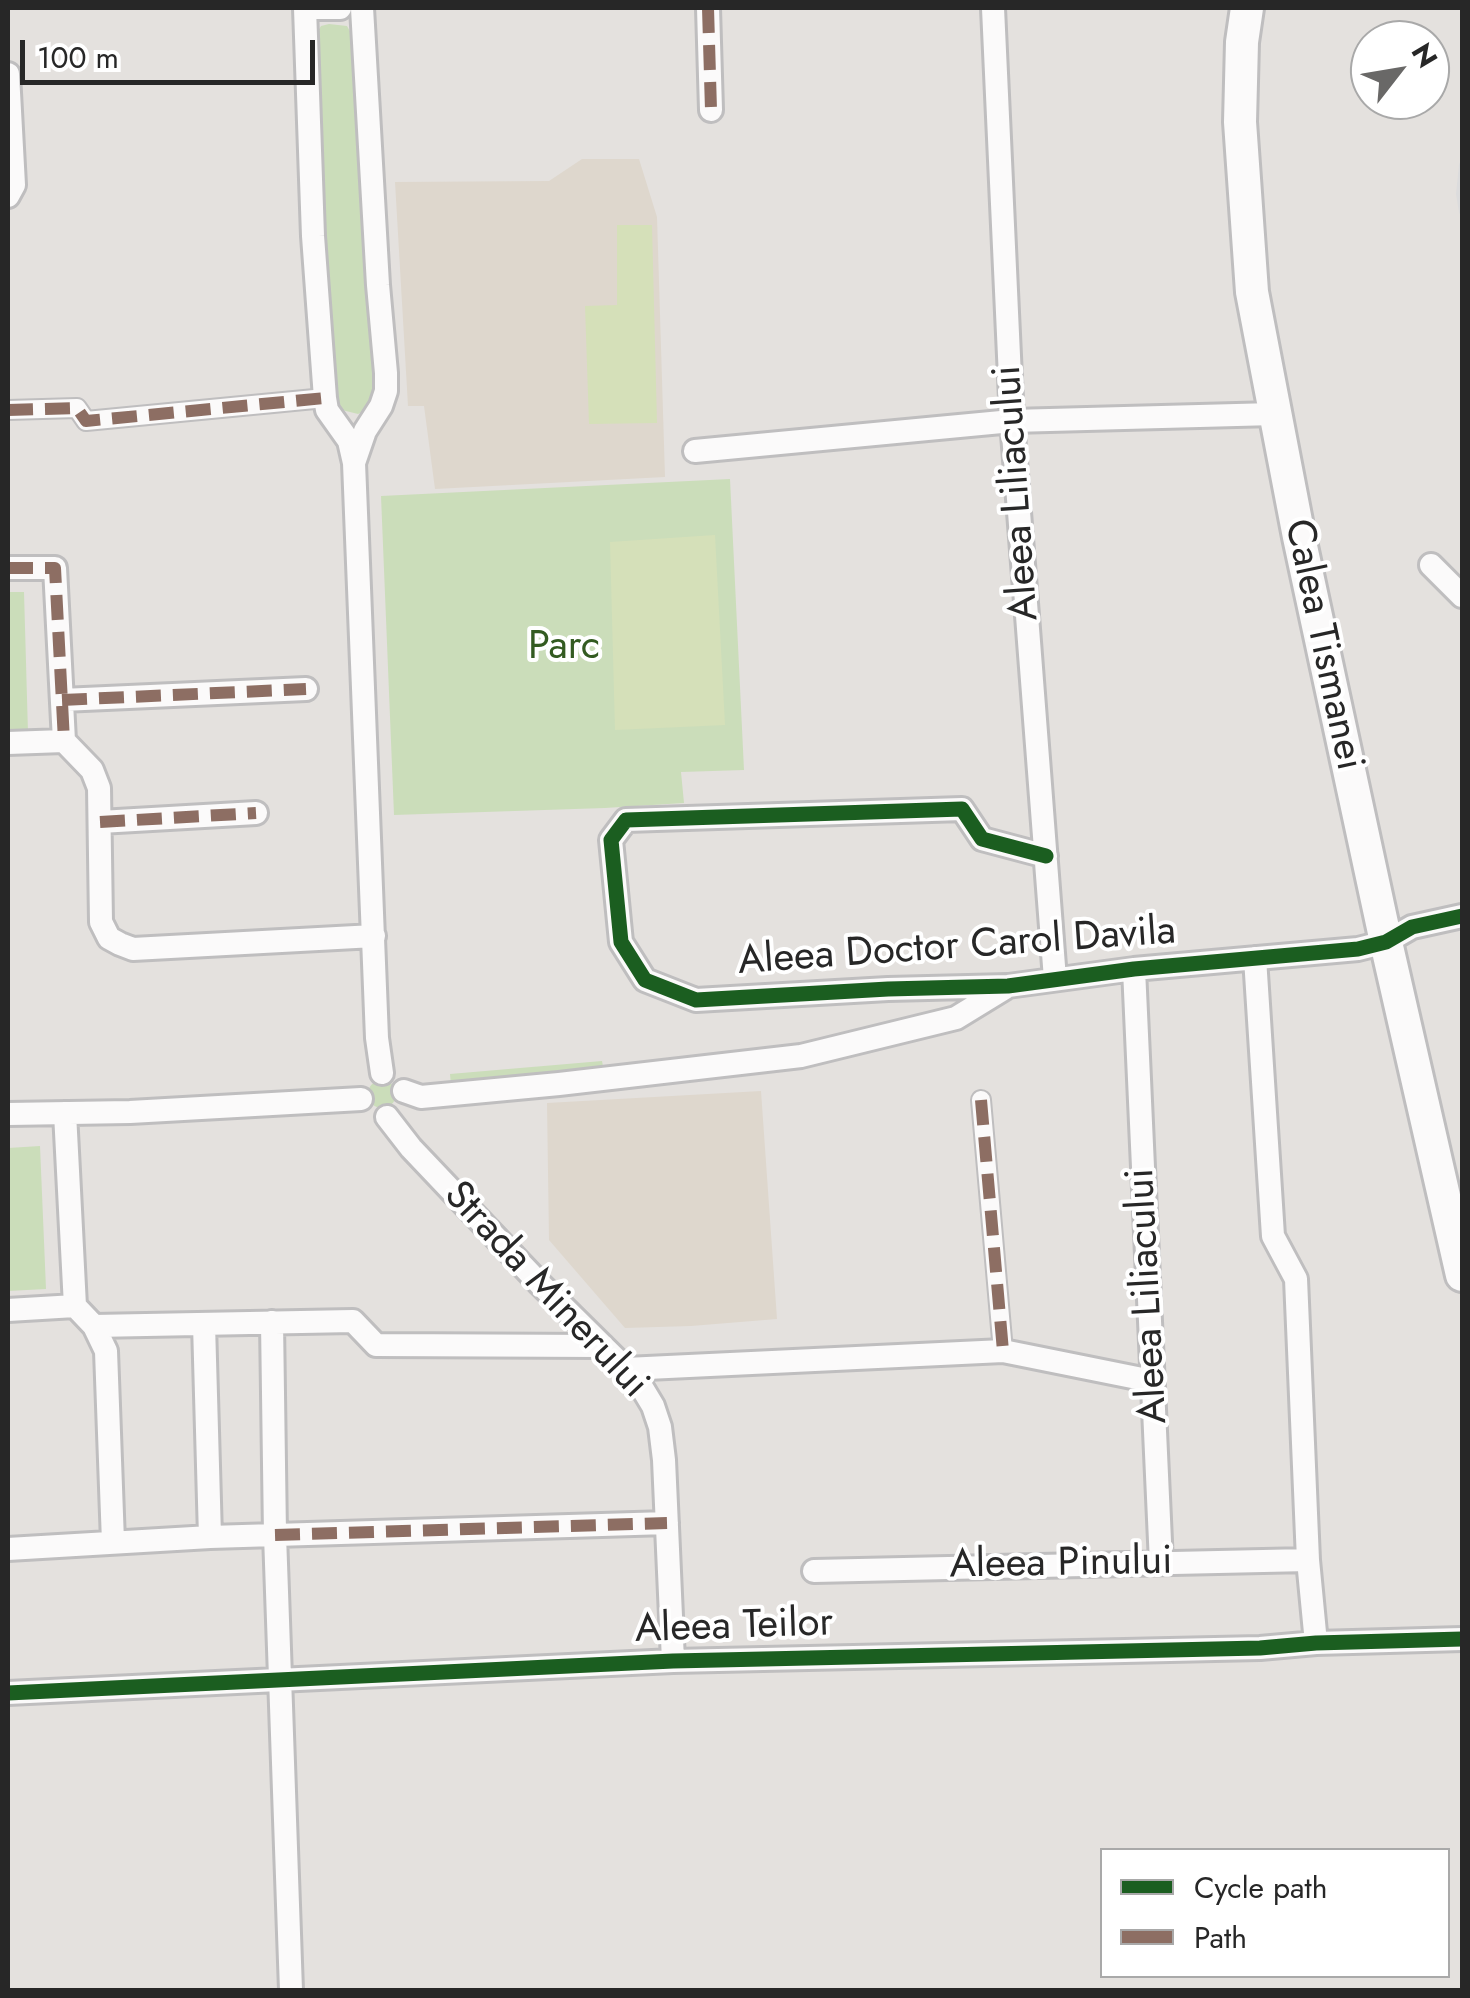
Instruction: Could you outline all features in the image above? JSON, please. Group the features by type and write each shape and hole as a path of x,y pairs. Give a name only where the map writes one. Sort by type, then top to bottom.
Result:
{"main road":[{"name":"Calea Tismanei","path":"1246,8 1240,122 1252,292 1274,414 1386,942 1462,1275"}],"street":[{"path":"340,8 305,8 313,236 327,410 349,442 354,463 382,1073"},
{"path":"354,463 386,391 362,8"},
{"path":"708,8 711,110"},
{"name":"Aleea Liliacului","path":"993,8 1012,421 1055,979"},
{"path":"8,74 14,186 8,196"},
{"path":"8,410 78,408 86,420 325,398"},
{"path":"695,451 1012,421 1274,414"},
{"path":"1431,565 1462,596"},
{"path":"8,568 54,568 64,741 92,770 99,788 100,922 110,938 132,949 374,936"},
{"path":"62,700 306,689"},
{"path":"8,743 64,741"},
{"name":"Aleea Doctor Carol Davila","path":"1046,856 982,839 962,809 626,820 611,840 620,942 645,980 696,1000 1008,986 1134,969 1358,949 1386,942 1412,927 1462,916"},
{"path":"100,822 256,813"},
{"path":"1255,958 1273,1236 1296,1279 1308,1560 1316,1643"},
{"name":"Aleea Liliacului","path":"1134,969 1161,1563"},
{"name":"Aleea Doctor Carol Davila","path":"404,1091 421,1097 800,1056 956,1018 1008,986"},
{"path":"382,1073 398,1080 404,1091 400,1109 387,1117 367,1112 361,1098 365,1082 382,1073"},
{"path":"8,1114 361,1098"},
{"path":"981,1100 1002,1351"},
{"path":"66,1113 75,1306 94,1326 106,1352 113,1542"},
{"name":"Strada Minerului","path":"387,1117 410,1148 626,1369 653,1406 664,1460 674,1661"},
{"path":"8,1310 75,1306"},
{"path":"94,1326 353,1321 376,1345 603,1346"},
{"path":"272,1322 274,1535 291,1990"},
{"path":"204,1324 210,1537"},
{"path":"626,1369 1002,1351 1152,1381"},
{"path":"8,1548 210,1537 666,1524"},
{"name":"Aleea Pinului","path":"814,1571 1308,1560"},
{"name":"Aleea Teilor","path":"8,1692 674,1661 1260,1648 1462,1639"}],"shaded area":[{"path":"582,159 639,159 657,217 665,477 435,489 424,406 408,406 395,182 549,181"},
{"path":"761,1091 777,1319 625,1328 549,1240 547,1103"}],"green space":[{"path":"329,24 347,26 352,35 378,370 377,396 369,408 358,414 342,410 335,397 316,51 318,31"},
{"path":"617,225 652,225 657,423 589,424 585,306 617,305"},
{"name":"Parc","path":"730,479 744,770 681,772 684,803 394,815 381,496"},
{"path":"715,535 725,725 615,730 610,542"},
{"path":"8,592 24,592 28,733 8,734"},
{"path":"602,1061 604,1071 451,1085 450,1074"},
{"path":"382,1080 392,1084 396,1094 392,1104 382,1108 372,1104 368,1094 372,1084"},
{"path":"40,1146 46,1289 8,1291 8,1148"}],"railway":[{"path":"1462,165 1462,212"}],"marked path":[{"path":"708,8 711,110"},
{"path":"8,410 77,408 86,421 325,398"},
{"path":"8,568 55,568 64,741"},
{"path":"62,700 306,689"},
{"path":"100,822 256,813"},
{"path":"981,1100 1003,1351"},
{"path":"275,1535 667,1523"}],"cycle path":[{"path":"1046,856 982,839 962,809 626,820 611,840 621,942 645,980 696,1000 1008,986 1134,969 1358,949 1386,942 1412,927 1462,916"},
{"path":"8,1693 673,1661 1260,1648 1462,1639"}]}
